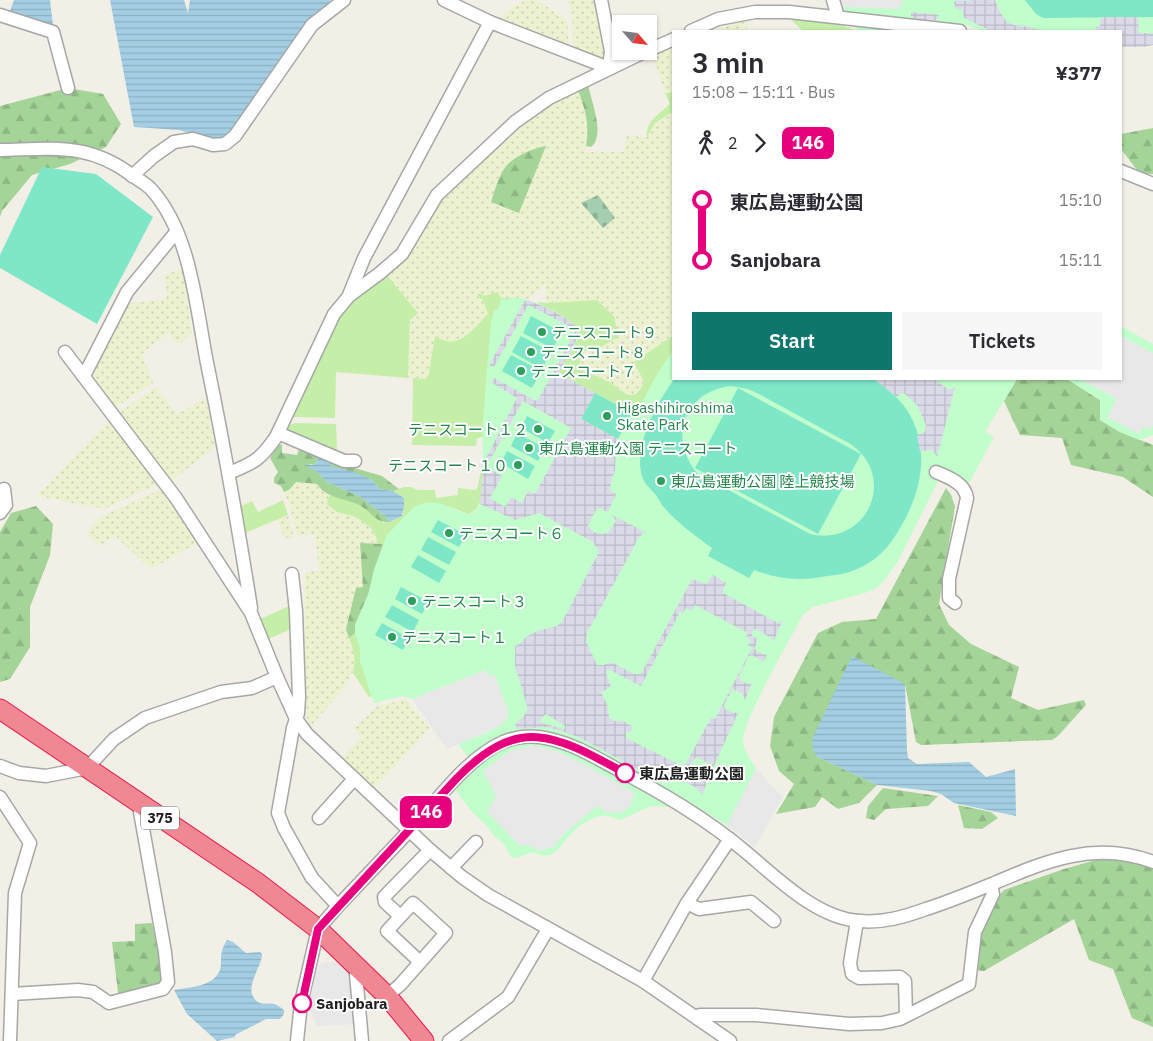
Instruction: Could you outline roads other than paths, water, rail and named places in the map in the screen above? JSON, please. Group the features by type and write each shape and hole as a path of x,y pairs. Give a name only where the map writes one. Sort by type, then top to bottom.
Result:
{"highway":[{"name":"375","path":"0,709 258,883 318,929 387,996 424,1041"}],"street":[{"path":"132,176 154,156 174,142 193,139 213,145 225,144 235,136 312,26 344,0"},
{"path":"444,0 490,22 609,68"},
{"path":"600,0 611,51 609,68"},
{"path":"834,0 838,17"},
{"path":"693,30 718,19 755,12 788,12 951,30"},
{"path":"0,15 53,32 68,88"},
{"path":"349,296 364,258 490,22"},
{"path":"658,46 672,40"},
{"path":"229,473 250,465 264,455 278,433 334,314 349,296 402,254 437,195 515,122 549,98 627,60"},
{"path":"0,150 66,148 96,154 123,168 150,189 169,215 185,252 229,473 251,613"},
{"path":"1122,171 1153,184"},
{"path":"83,376 127,292 177,231"},
{"path":"64,352 176,498 251,613 296,719 307,734 430,850 488,896 643,981 730,1041"},
{"path":"278,433 344,461 355,461"},
{"path":"936,472 949,477 962,486 967,498 949,579 949,598 955,603"},
{"path":"0,513 6,505 4,489"},
{"path":"292,574 296,611 299,697 278,813 284,828 312,878 338,906"},
{"path":"0,766 19,773 46,776 87,768 114,739 145,718 221,692 252,688 277,677"},
{"path":"297,1041 302,1003 318,929 457,778 476,760 502,743 527,736 543,737 562,742 597,758 695,813 804,899 822,910 857,921 884,921 901,918 956,899 1045,863 1074,854 1119,853 1141,857 1153,862"},
{"path":"319,818 354,778"},
{"path":"0,797 30,843 15,893 10,1041"},
{"path":"12,994 78,990 93,992 109,1003 164,990 168,982 165,952 140,812 142,806"},
{"path":"643,981 687,903 730,839"},
{"path":"451,868 476,842"},
{"path":"400,916 385,902 384,897 430,850"},
{"path":"698,1019 700,1015 756,1015 849,1024 882,1023 900,1019 969,984 975,932 993,894 991,885"},
{"path":"687,903 699,909 751,902 774,921"},
{"path":"387,996 400,985 446,933 413,903 387,931 420,962"},
{"path":"857,921 850,963 852,974 859,978 900,977 905,981 906,1015"},
{"path":"449,1041 508,997 548,929"},
{"path":"359,968 356,974 362,1041"}],"water":[{"path":"14,0 50,0 53,25 10,11"},
{"path":"110,0 184,0 188,13 190,0 331,0 295,41 225,144 179,130 134,127"},
{"path":"320,457 324,458 331,466 354,472 372,480 379,489 393,491 404,498 402,516 389,522 385,516 359,496 327,482 317,472 304,465 315,465"},
{"path":"852,656 905,684 908,758 917,764 969,762 986,777 1015,769 1016,816 954,803 941,794 931,791 877,785 816,756 812,746 813,737"},
{"path":"227,940 233,942 246,953 260,952 262,954 252,985 253,997 260,1003 277,1005 284,1010 284,1014 280,1019 266,1019 235,1035 235,1037 217,1041 187,1014 174,990 207,983 217,976 221,968 222,950"}],"place":[{"name":"テニスコート９","path":"542,332"},
{"name":"テニスコート８","path":"531,352"},
{"name":"テニスコート７","path":"521,371"},
{"name":"Higashihiroshima Skate Park","path":"607,416"},
{"name":"テニスコート１２","path":"538,429"},
{"name":"東広島運動公園 テニスコート","path":"529,448"},
{"name":"テニスコート１０","path":"518,465"},
{"name":"東広島運動公園 陸上競技場","path":"661,481"},
{"name":"テニスコート６","path":"449,533"},
{"name":"テニスコート３","path":"412,601"},
{"name":"テニスコート１","path":"392,637"},
{"name":"東広島運動公園","path":"625,773"},
{"name":"Sanjobara","path":"302,1003"}]}
